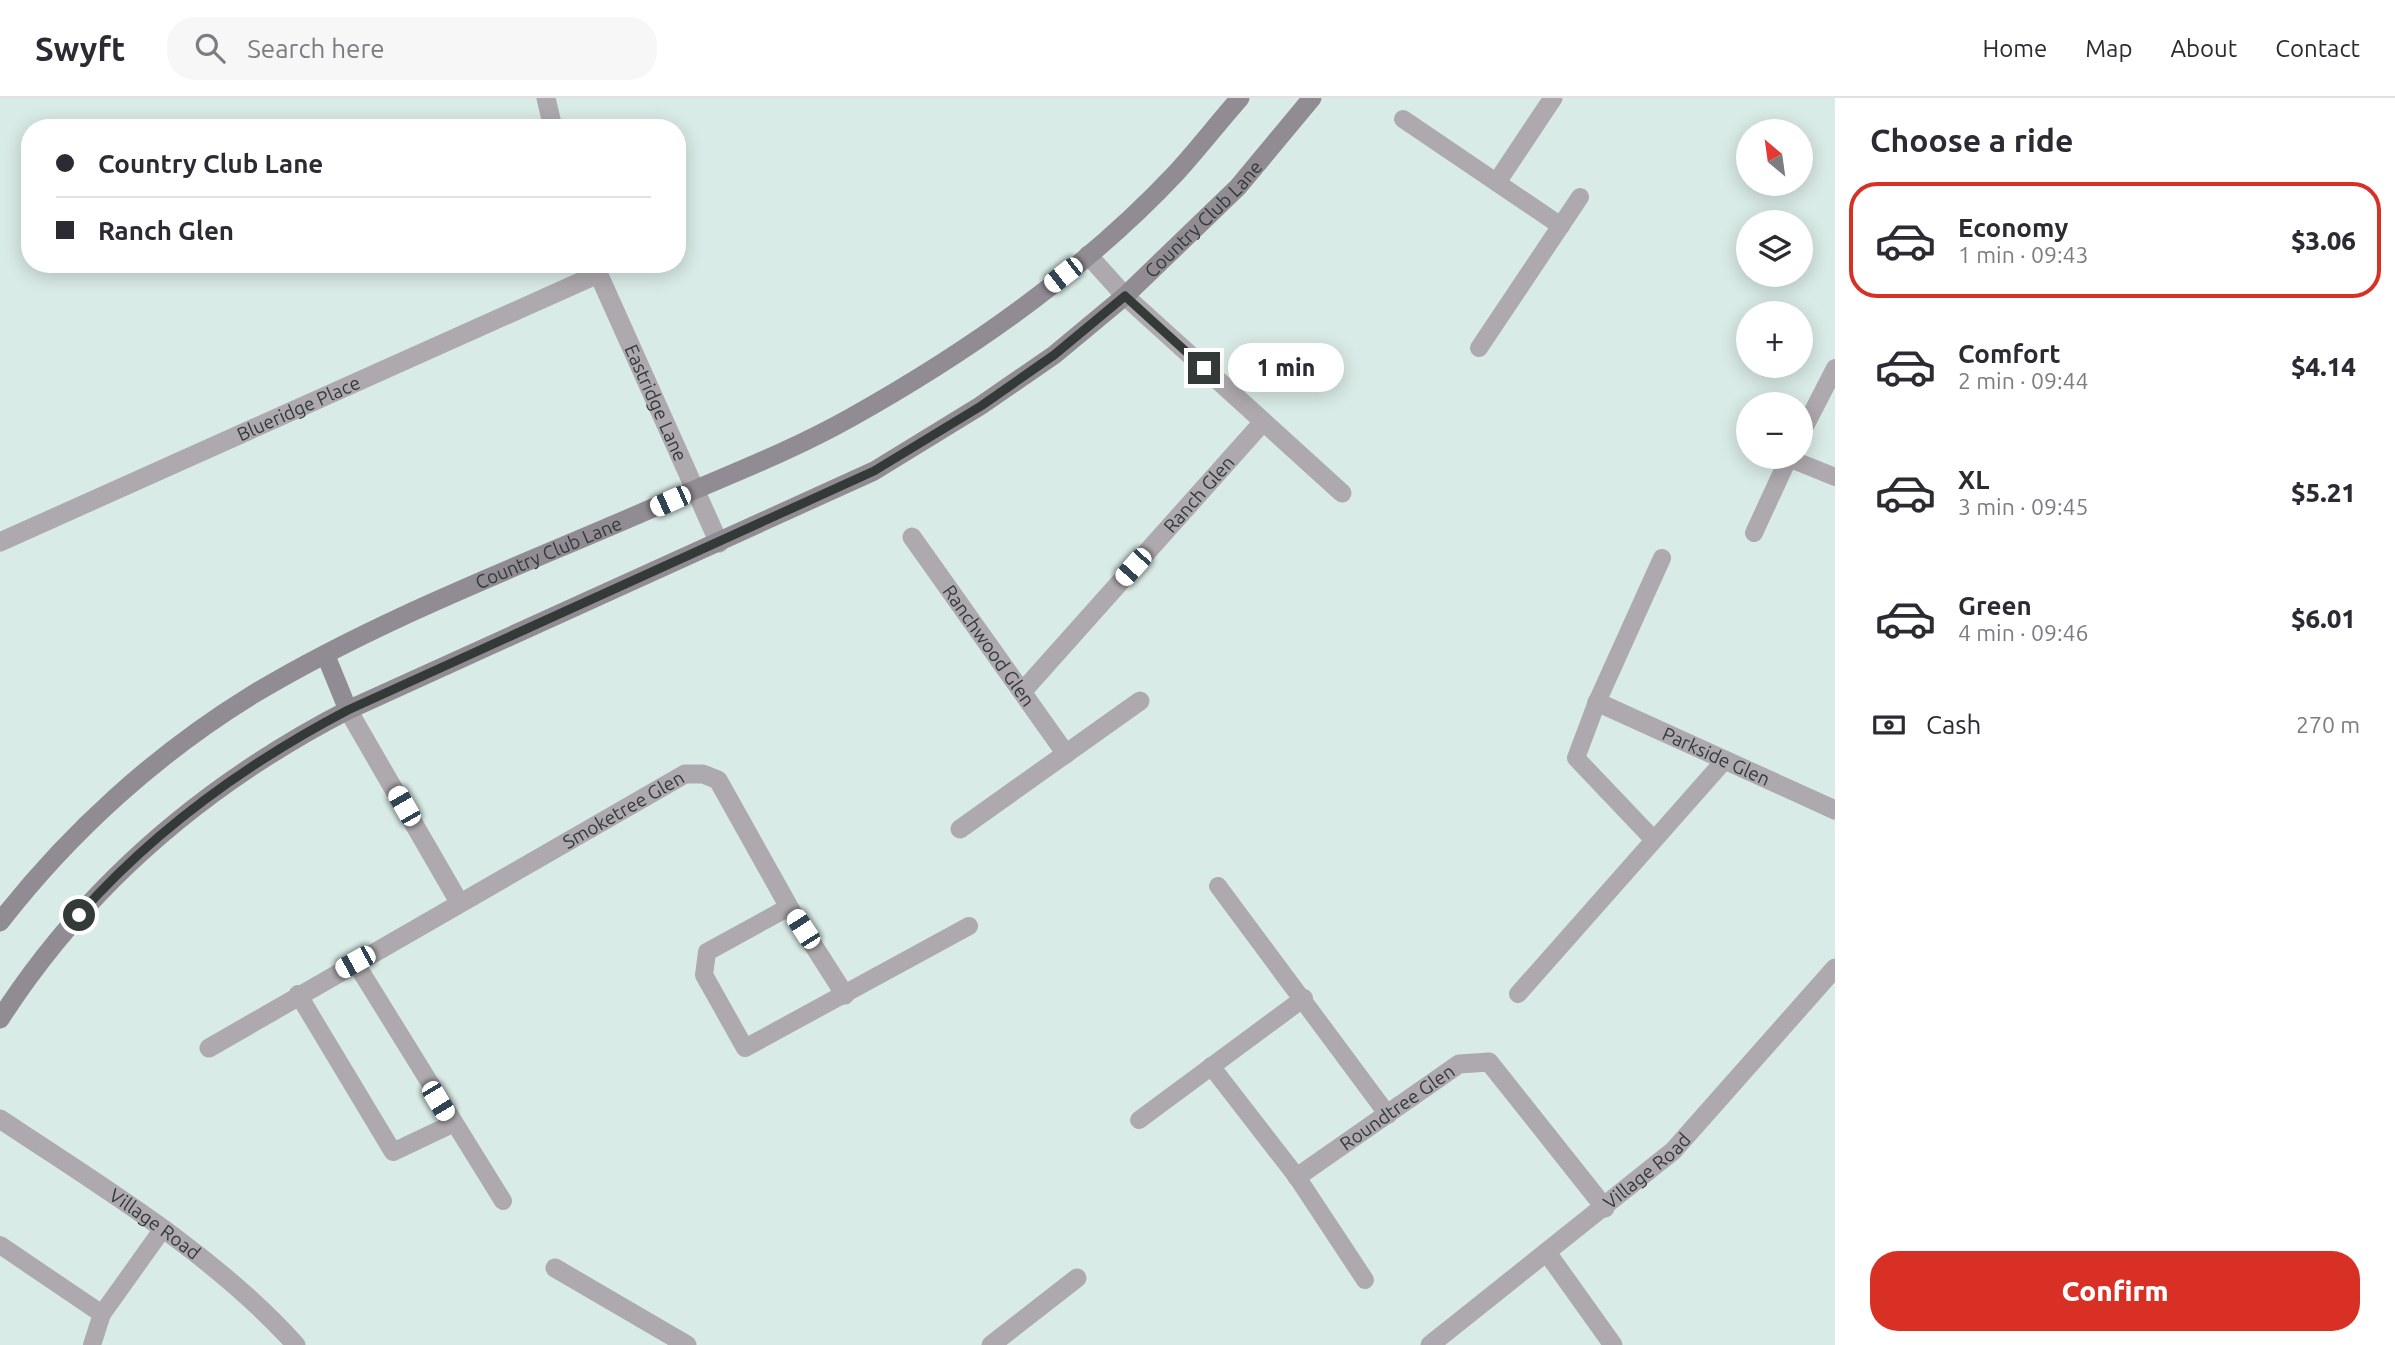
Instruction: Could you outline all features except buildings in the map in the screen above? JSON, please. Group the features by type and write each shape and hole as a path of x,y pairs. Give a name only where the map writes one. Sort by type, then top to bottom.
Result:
{"main road":[{"name":"Country Club Lane","path":"0,922 28,885 100,810 164,757 252,695 409,615 695,490 848,419 980,339 1088,255 1174,174 1240,98"},
{"name":"Country Club Lane","path":"0,1020 34,966 109,881 195,804 287,742 348,710 874,471 981,406 1054,355 1125,296 1238,187 1312,98"},
{"path":"326,656 348,710"}],"street":[{"path":"546,98 551,119"},
{"path":"1497,182 1553,98"},
{"path":"1088,255 1125,296 1342,493"},
{"name":"Blueridge Place","path":"0,542 587,273"},
{"name":"Eastridge Lane","path":"598,273 719,543"},
{"name":"Ranch Glen","path":"1023,691 1263,422"},
{"name":"Ranchwood Glen","path":"912,537 1066,754"},
{"path":"960,829 1140,701"},
{"name":"Parkside Glen","path":"1597,702 1835,810"},
{"path":"348,710 459,902"},
{"name":"Smoketree Glen","path":"209,1048 298,994 677,777 703,774 718,779 789,907 845,995"},
{"name":"Village Road","path":"1430,1345 1548,1254 1673,1151 1835,968"},
{"name":"Roundtree Glen","path":"1297,1177 1459,1064 1489,1062 1605,1208"},
{"name":"Village Road","path":"0,1119 162,1230 263,1308 279,1337 296,1345"},
{"path":"1548,1254 1613,1345"},
{"path":"555,1268 687,1345"},
{"path":"990,1345 1077,1278"}],"lane":[{"path":"1403,119 1561,226"},
{"path":"1479,348 1580,197"},
{"path":"1813,411 1835,368"},
{"path":"1813,468 1835,477"},
{"path":"1755,533 1783,469"},
{"path":"1653,839 1576,758 1597,702 1662,558"},
{"path":"1518,994 1724,761"},
{"path":"1218,886 1304,998 1388,1115"},
{"path":"789,907 707,952 704,975 745,1048 969,926"},
{"path":"355,962 452,1124 503,1201"},
{"path":"298,994 393,1152 452,1124"},
{"path":"1139,1120 1304,998"},
{"path":"1211,1066 1297,1177 1366,1280"},
{"path":"92,1345 102,1314 162,1230"},
{"path":"0,1245 102,1314"}],"route":[{"path":"79,915 109,881 195,804 287,742 348,710 874,471 981,406 1054,355 1125,296 1204,368"}]}
